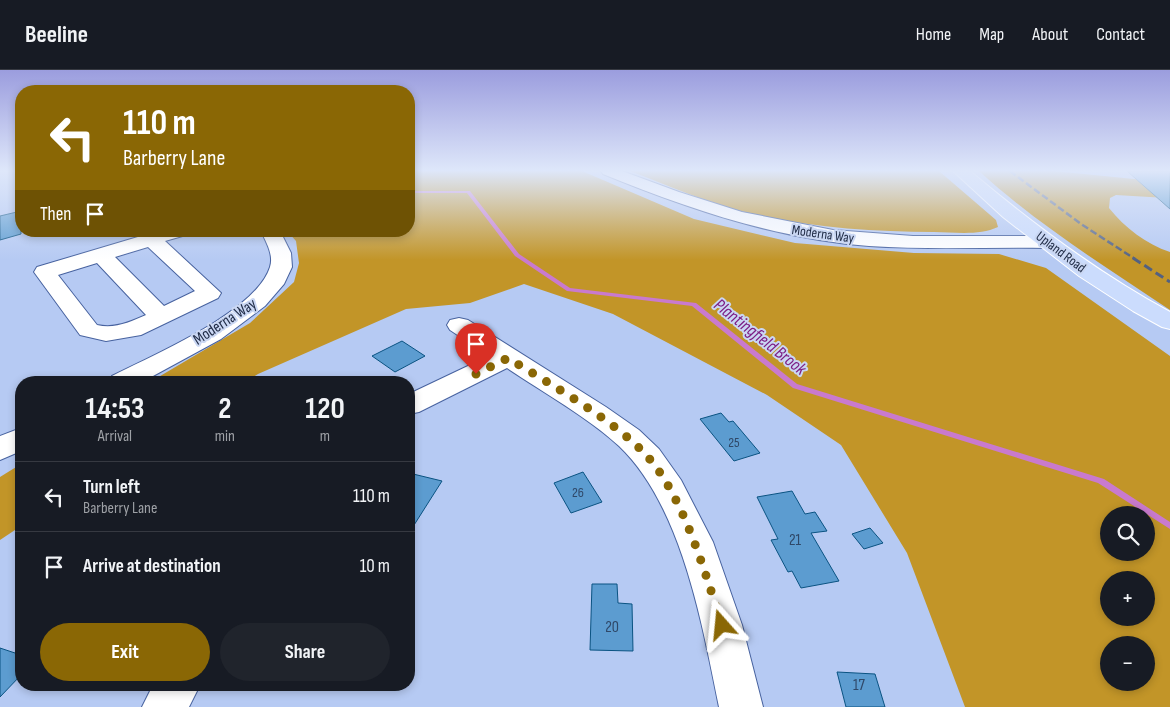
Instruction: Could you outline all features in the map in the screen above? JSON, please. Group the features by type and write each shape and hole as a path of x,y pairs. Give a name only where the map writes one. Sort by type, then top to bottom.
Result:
{"main road":[{"name":"Upland Road","path":"997,201 1047,242 1110,288 1170,322"}],"street":[{"name":"Moderna Way","path":"682,201 713,211 796,230 844,237 892,241 962,243 1047,242"},
{"path":"152,240 210,293 132,330 106,334 89,330 45,272 161,237"},
{"name":"Moderna Way","path":"133,376 219,329 259,301 277,278 281,267 280,249 273,237"},
{"path":"101,255 160,316"},
{"path":"458,325 596,414 628,437 648,457 669,489 695,542 722,625 741,707"},
{"path":"415,402 508,358"},
{"path":"0,449 15,441"},
{"path":"164,707 174,691"}],"shaded area":[{"path":"415,201 651,201 694,219 795,243 914,253 999,254 1046,268 1170,356 1170,707 965,707 907,553 841,445 767,395 613,314 524,284 470,303 406,309 255,376 160,376 250,323 294,282 299,263 296,241 292,237 415,237"},
{"path":"707,201 974,201 996,220 998,227 975,233 885,231 813,225 727,207"},
{"path":"1014,201 1110,201 1109,208 1136,234 1153,245 1170,252 1170,310 1096,261"},
{"path":"15,468 15,530 0,540 0,477"}],"building":[{"path":"1161,201 1170,201 1170,209"},
{"path":"15,212 15,236 0,240 0,216"},
{"path":"402,341 425,356 395,372 372,356"},
{"path":"721,413 729,422 733,421 760,453 734,461 700,419"},
{"path":"583,472 602,502 571,513 554,483"},
{"path":"415,474 442,481 415,524"},
{"path":"792,491 805,514 815,512 827,531 811,533 839,581 801,588 792,571 788,572 771,540 778,539 757,497"},
{"path":"870,528 883,543 864,549 852,534"},
{"path":"592,584 617,584 618,603 632,604 633,651 590,650"},
{"path":"0,648 15,653 15,681 0,697"},
{"path":"837,672 875,674 885,707 846,707"}],"waterway":[{"name":"Plantingfield Brook","path":"475,201 517,255 569,290 694,304 795,386 1101,481 1170,526"}],"railway":[{"path":"1050,201 1081,224 1135,259"},
{"path":"1133,258 1170,282"}],"route":[{"path":"476,374 508,358 596,414 628,437 648,457 669,489 695,542 722,625"}]}
